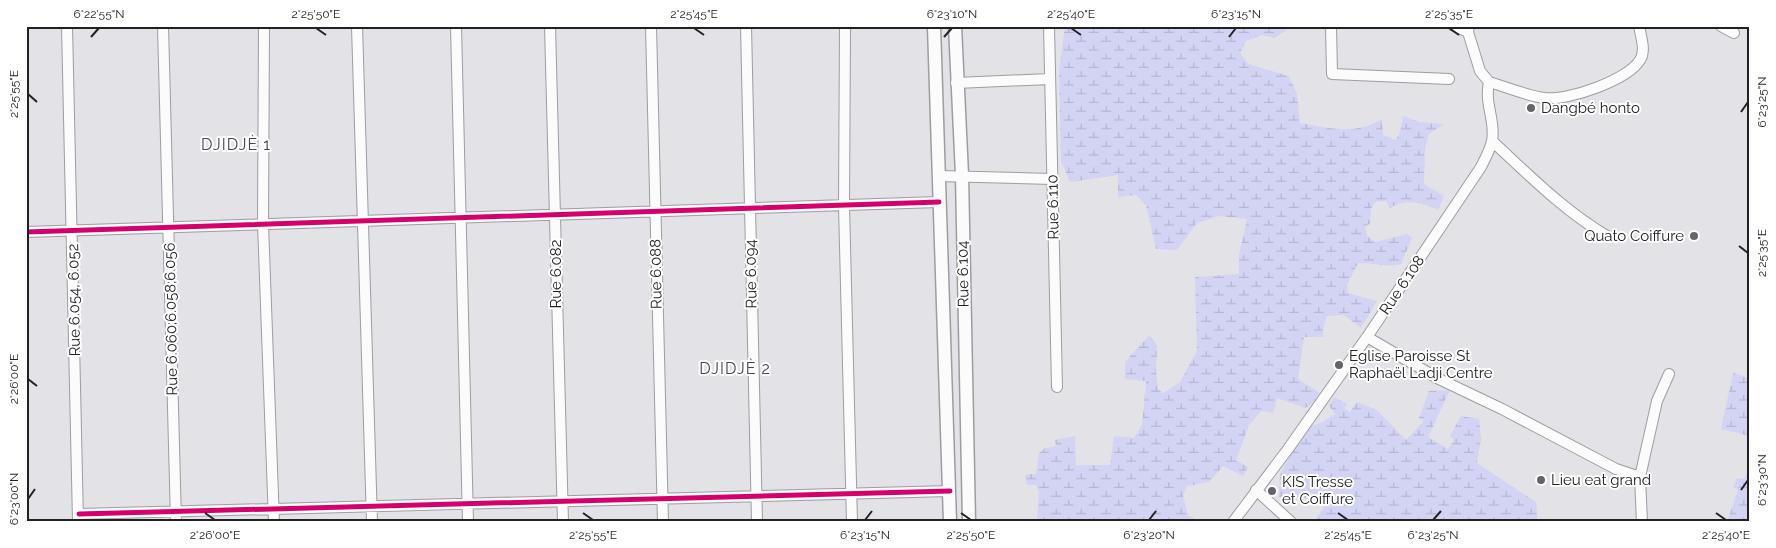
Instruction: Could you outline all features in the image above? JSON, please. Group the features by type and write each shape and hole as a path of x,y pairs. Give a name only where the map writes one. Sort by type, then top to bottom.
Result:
{"street":[{"name":"Rue 6.054, 6.052","path":"67,26 78,518"},
{"name":"Rue 6.060;6.058;6.056","path":"164,26 175,517"},
{"path":"264,26 263,224 274,522"},
{"path":"357,26 372,522"},
{"path":"456,26 468,522"},
{"name":"Rue 6.082","path":"550,26 563,522"},
{"name":"Rue 6.088","path":"651,26 663,522"},
{"name":"Rue 6.094","path":"746,26 757,522"},
{"path":"845,26 844,206 852,522"},
{"name":"Rue 6.104","path":"934,26 950,522"},
{"name":"Rue 6.104","path":"955,26 956,83 962,175 969,522"},
{"name":"Rue 6.110","path":"1049,26 1057,387"},
{"path":"1331,26 1332,74 1449,79"},
{"path":"1454,26 1468,29 1480,72 1489,82 1547,98 1558,98 1596,89 1635,67 1643,53 1639,26"},
{"path":"1721,26 1734,33"},
{"path":"956,83 1050,78"},
{"name":"Rue 6.108","path":"1233,522 1367,337 1473,181 1492,140 1491,117 1486,96 1489,82"},
{"path":"1492,140 1548,191 1607,236"},
{"path":"938,176 962,175 1052,179"},
{"path":"26,232 940,202"},
{"path":"1367,337 1439,379 1502,408 1602,462 1640,477"},
{"path":"1642,522 1640,477 1656,407 1668,374"},
{"path":"1256,490 1287,520"},
{"path":"78,518 175,517 274,509 950,491"}],"green space":[{"path":"1065,26 1293,26 1274,38 1262,35 1246,41 1240,53 1248,64 1289,76 1297,94 1300,123 1352,129 1361,128 1382,119 1383,135 1395,140 1399,135 1403,116 1420,122 1444,124 1429,134 1425,149 1424,184 1444,196 1438,210 1426,205 1408,202 1390,208 1386,201 1375,202 1371,209 1370,224 1365,226 1367,236 1376,242 1407,234 1412,238 1401,264 1358,263 1347,285 1348,293 1377,301 1361,328 1344,315 1327,316 1323,337 1304,337 1298,379 1320,393 1312,404 1305,408 1277,398 1273,413 1261,411 1249,425 1236,460 1248,467 1243,476 1223,466 1209,482 1187,486 1183,496 1188,515 1199,522 1065,522 1037,519 1039,492 1036,485 1027,485 1025,477 1027,474 1036,474 1039,453 1045,448 1056,446 1055,440 1075,436 1076,465 1110,465 1114,436 1134,438 1142,425 1146,381 1125,379 1125,362 1149,335 1157,345 1156,371 1158,389 1163,393 1180,382 1197,351 1195,277 1239,274 1239,255 1247,219 1219,216 1197,223 1177,250 1156,249 1146,205 1136,195 1118,197 1118,175 1070,182 1061,161 1059,72"},
{"path":"1733,373 1750,378 1750,436 1721,429"},
{"path":"1450,390 1428,437 1448,449 1454,440 1450,436 1461,416 1479,419 1481,438 1477,463 1536,502 1538,522 1314,522 1329,499 1320,492 1312,502 1307,499 1279,497 1280,474 1305,428 1323,422 1335,414 1329,406 1334,397 1347,404 1344,408 1350,412 1357,402 1377,410 1406,440 1424,421 1419,418 1429,391"},
{"path":"1750,468 1750,522 1727,522 1738,490 1733,487 1737,478 1744,479"}],"cycle path":[{"path":"26,232 939,202"},
{"path":"79,514 950,491"}],"place":[{"name":"Dangbé honto","path":"1531,108"},
{"name":"Quato Coiffure","path":"1694,236"},
{"name":"Eglise Paroisse St Raphaël Ladji Centre","path":"1339,365"},
{"name":"Lieu eat grand","path":"1541,480"},
{"name":"KIS Tresse et Coiffure","path":"1272,491"}],"district":[{"name":"DJIDJÈ 1","path":"236,144"},
{"name":"DJIDJÈ 2","path":"735,368"}]}
